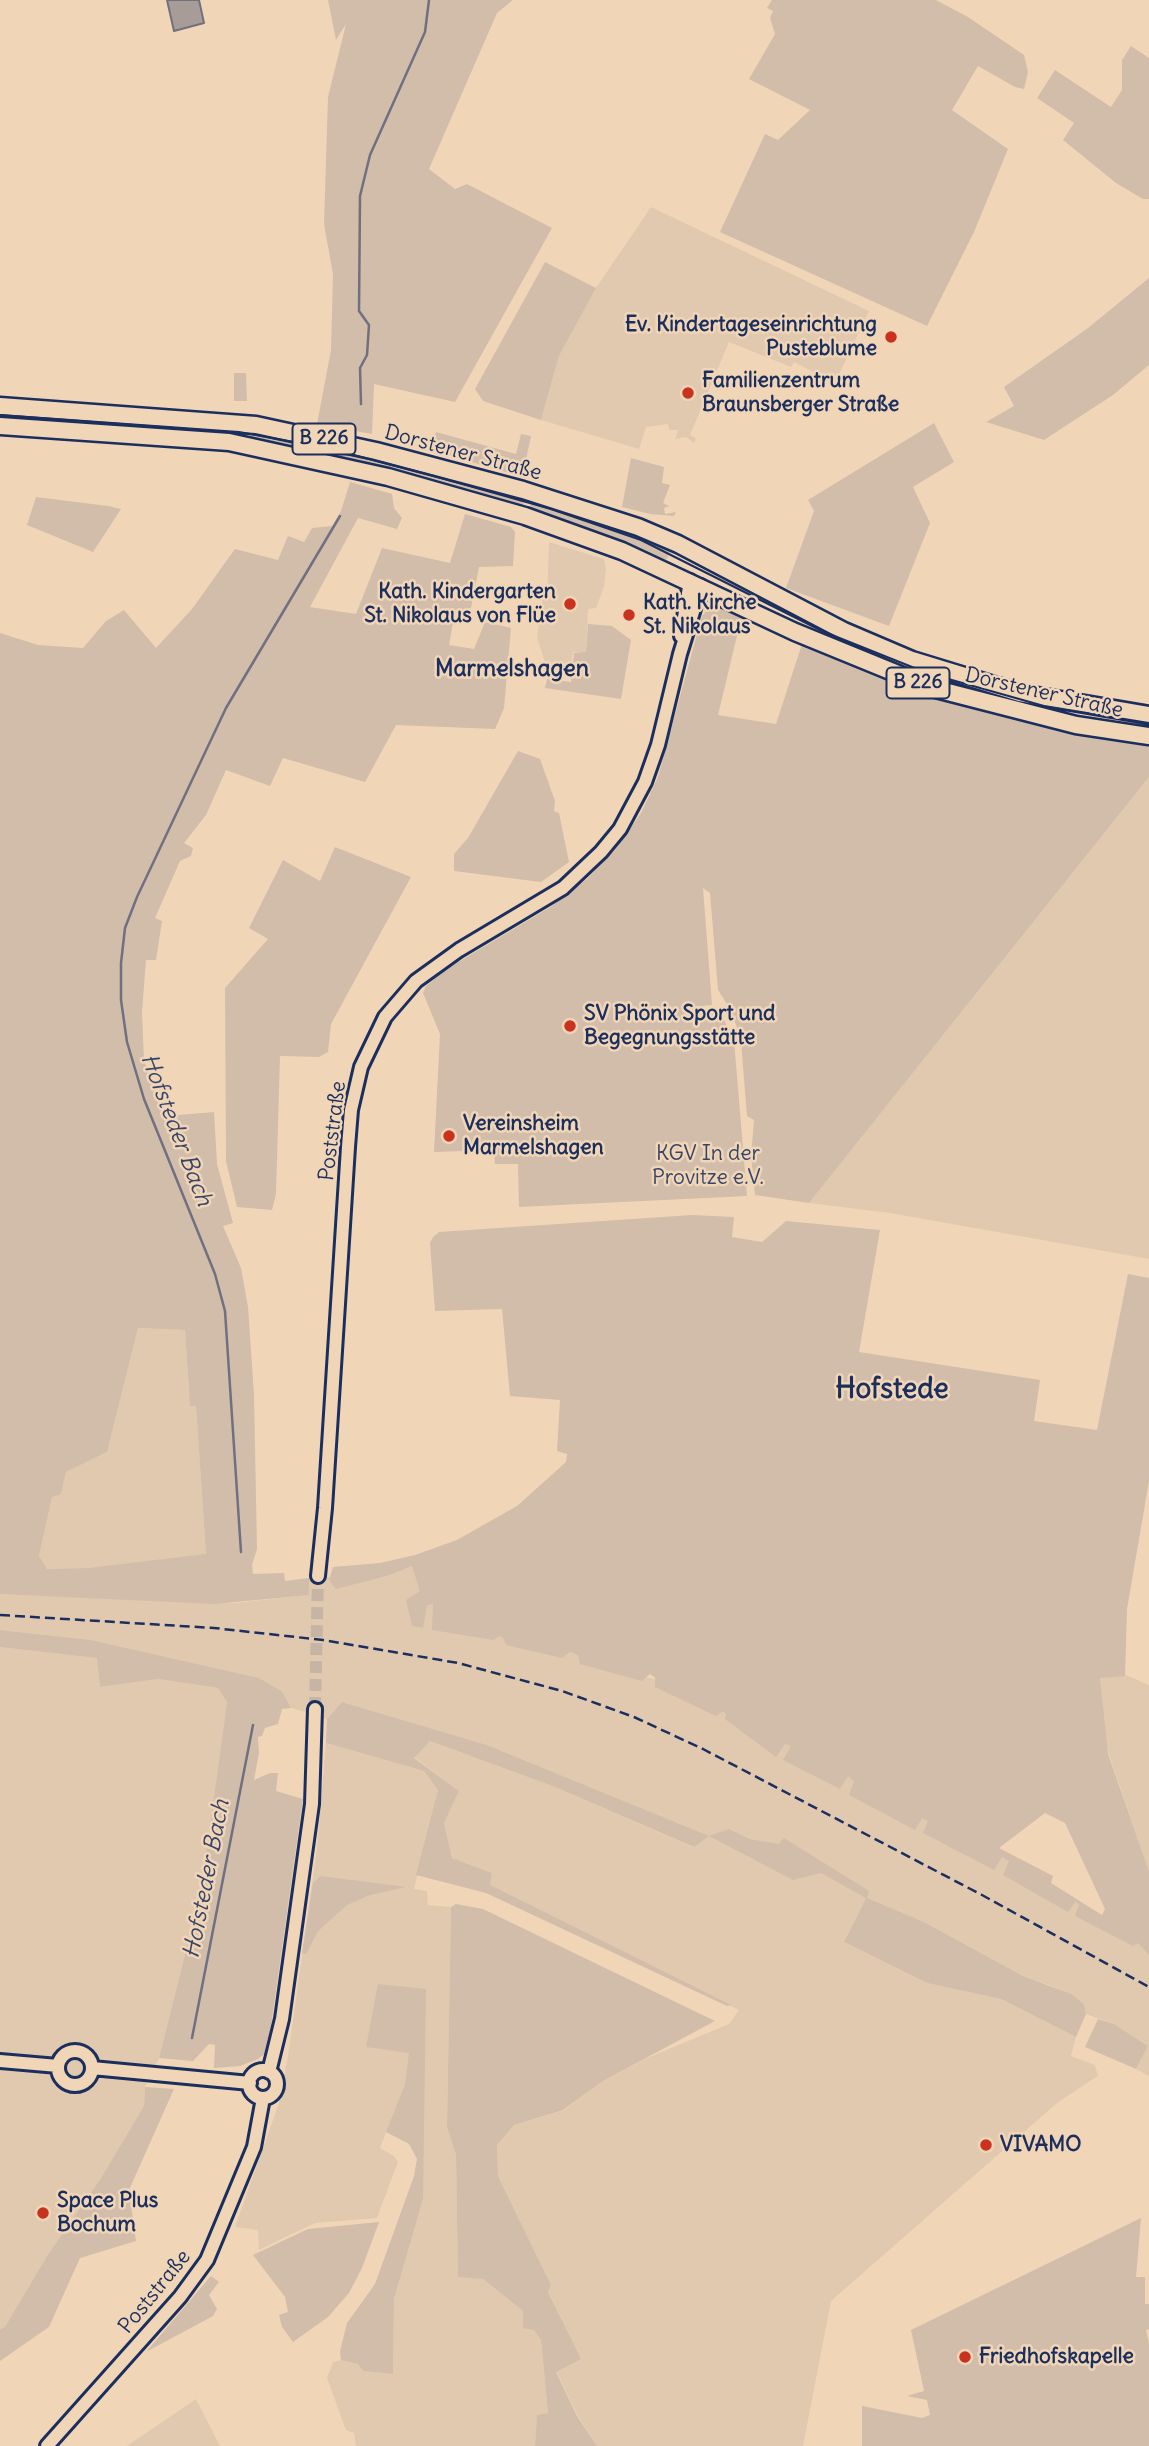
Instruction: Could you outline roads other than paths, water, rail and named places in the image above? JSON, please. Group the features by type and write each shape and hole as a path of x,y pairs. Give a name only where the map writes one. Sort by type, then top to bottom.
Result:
{"main road":[{"name":"Dorstener Straße","path":"0,406 228,422 331,440 533,492 638,527 703,556 844,631 912,660 1020,693 1081,706 1149,715"},
{"name":"Dorstener Straße","path":"0,426 201,439 305,457 525,516 622,551 839,652 942,691 1076,725 1149,736"},
{"path":"696,584 703,556"}],"street":[{"name":"Poststraße","path":"318,1576 325,1508 349,1126 361,1067 385,1017 416,981 459,950 564,888 620,829 639,795 658,745 680,654 682,613 696,584"},
{"path":"269,2072 282,2019 312,1804 315,1709"},
{"path":"78,2051 89,2058 92,2068 86,2080 74,2084 62,2078 58,2066 66,2054 78,2051"},
{"path":"0,2061 58,2066"},
{"path":"92,2068 250,2083"},
{"path":"257,2072 269,2072 275,2078 277,2086 273,2094 263,2098 253,2093 250,2083 257,2072"},
{"name":"Poststraße","path":"47,2446 160,2321 202,2267 223,2227 254,2147 263,2098"}],"waterway":[{"name":"Hofsteder Bach","path":"361,404 360,368 367,355 369,325 359,311 360,196 370,155 425,32 429,0"},
{"name":"Hofsteder Bach","path":"241,1552 225,1311 215,1274 144,1099 127,1042 121,1000 121,963 125,928 137,897 226,708 340,516"},
{"name":"Hofsteder Bach","path":"192,2038 253,1725"}],"tunnel":[{"path":"315,1709 318,1576"}],"tram line":[{"path":"0,415 239,432 327,448 434,476 551,509 641,540 822,631 927,673 1044,706 1149,723"}],"railway":[{"path":"0,1615 214,1628 323,1640 458,1663 562,1691 634,1717 703,1749 982,1895 1149,1987"}],"place":[{"name":"Ev. Kindertageseinrichtung Pusteblume","path":"891,337"},
{"name":"Familienzentrum Braunsberger Straße","path":"688,393"},
{"name":"Kath. Kindergarten St. Nikolaus von Flüe","path":"570,604"},
{"name":"Kath. Kirche St. Nikolaus","path":"629,615"},
{"name":"SV Phönix Sport und Begegnungsstätte","path":"570,1026"},
{"name":"Vereinsheim Marmelshagen","path":"449,1136"},
{"name":"VIVAMO","path":"986,2145"},
{"name":"Space Plus Bochum","path":"43,2213"},
{"name":"Friedhofskapelle","path":"965,2357"}],"district":[{"name":"Marmelshagen","path":"512,669"},
{"name":"Hofstede","path":"892,1390"}],"park label":[{"name":"KGV In der Provitze e.V.","path":"708,1166"}]}
